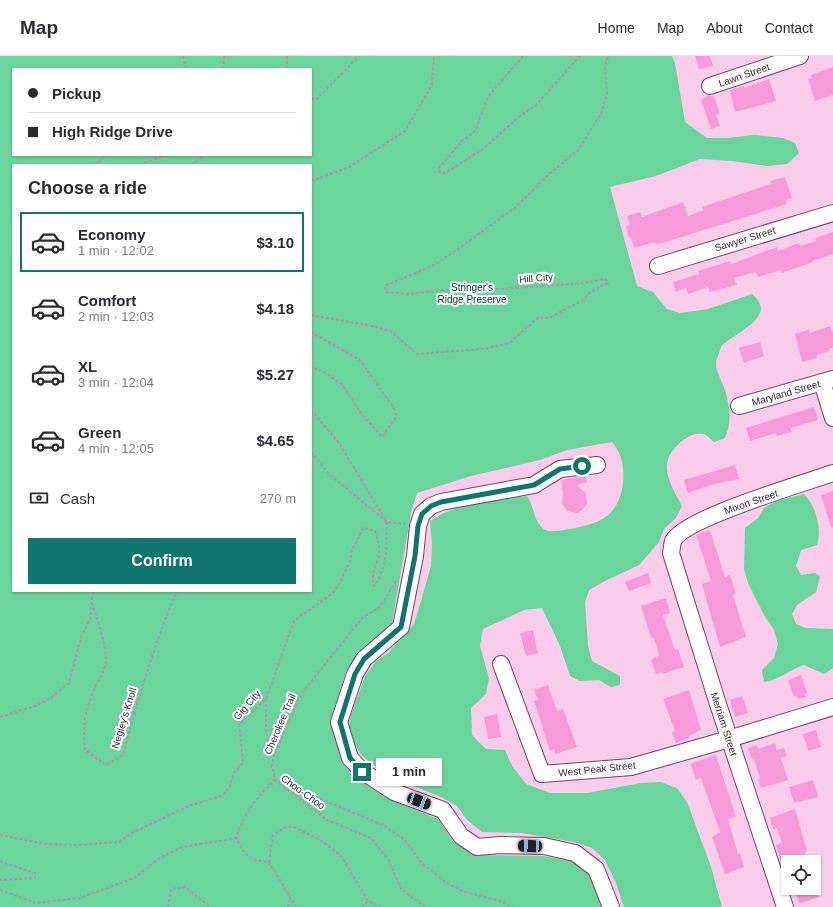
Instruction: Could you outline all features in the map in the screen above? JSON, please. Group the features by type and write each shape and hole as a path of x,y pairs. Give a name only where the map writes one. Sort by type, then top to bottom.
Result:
{"street":[{"name":"Lawn Street","path":"710,86 800,56"},
{"name":"Sawyer Street","path":"658,266 833,213"},
{"name":"Maryland Street","path":"739,406 828,381"},
{"path":"828,381 833,418"},
{"path":"597,465 560,469 534,485 441,502 431,506 422,514 418,526 415,556 401,627 364,659 355,674 340,722 350,758 362,772 394,792 443,810 460,836 478,847 500,845 544,846 575,853 596,868 611,907"},
{"name":"Mixon Street","path":"673,540 683,531 704,518 833,473"},
{"name":"Merriam Street","path":"673,540 671,553 785,907"},
{"name":"West Peak Street","path":"500,664 542,774 631,767 730,739 833,707"}],"path":[{"path":"183,56 186,68"},
{"path":"223,68 224,56"},
{"path":"287,56 287,68"},
{"path":"312,98 317,99 359,56"},
{"path":"312,181 349,167 405,131 432,85 434,56"},
{"path":"523,56 487,98 476,130 454,150 440,168 440,172 445,173 483,149 521,115 534,106 580,56"},
{"name":"Hill City","path":"312,315 372,326 390,331 417,354 483,349 509,343 538,317 550,318 583,300 590,292 608,283 605,279 584,283 501,289 443,290 410,294 386,292 385,286 434,265 458,249 516,207 548,175 578,150 602,112 607,93 605,67 608,56"},
{"path":"96,164 104,156"},
{"path":"143,164 163,156"},
{"path":"193,164 203,156"},
{"path":"312,333 360,360 395,410 396,417 382,437 360,412 342,384 322,371 312,367"},
{"path":"312,411 339,443 387,522"},
{"path":"312,453 330,475 387,522 418,526"},
{"name":"Gig City","path":"0,834 44,844 75,845 119,842 132,833 191,805 222,796 230,787 233,774 243,763 239,724 266,699 294,621 333,593 340,583 350,560 352,550 364,528 375,531 379,546 378,558 373,570 374,586 381,577 385,565 387,522"},
{"name":"Cherokee Trail","path":"276,780 272,765 274,755 301,694 363,617 380,607 398,576"},
{"path":"0,717 38,705 52,697 69,683 81,637 90,620 93,592"},
{"name":"Negley's Knoll","path":"92,603 100,630 106,664 84,716 83,735 85,750 106,765 122,755 143,682 163,624 177,592"},
{"path":"266,699 266,732 274,755"},
{"path":"276,780 383,826 405,840 420,861 444,882 462,891 500,901 512,907"},
{"name":"Choo-Choo","path":"236,838 246,815 264,790 276,780 327,820 371,838 389,861 401,889 425,907"},
{"path":"296,907 269,862 273,835 286,827 294,827 324,842 341,856 368,901 381,907"},
{"path":"0,890 36,903 80,898 134,878 161,857 183,847 236,838 243,853 254,861 269,862"},
{"path":"0,860 7,864 25,868 35,873 35,878 0,880"},
{"path":"168,907 171,889 185,887 210,907"},
{"path":"288,907 290,899"},
{"path":"362,907 368,901"}],"green space":[{"name":"Stringer's Ridge Preserve","path":"0,56 672,56 675,63 685,122 707,138 728,138 754,135 783,138 795,143 799,153 787,164 767,166 732,161 700,159 656,176 610,187 637,286 653,292 667,309 680,313 708,309 752,294 759,302 761,310 758,317 751,324 721,347 716,360 718,373 725,390 729,408 729,426 725,438 714,442 706,435 699,433 683,440 673,449 670,454 667,465 668,477 682,506 676,518 664,529 659,542 639,565 589,590 585,602 588,646 592,661 620,676 620,685 611,687 599,680 580,681 570,676 560,646 542,608 524,610 483,629 480,646 489,678 486,694 471,708 472,735 486,749 505,750 512,766 526,784 550,793 587,793 641,783 661,782 677,788 687,802 711,867 722,907 624,907 616,883 605,860 592,848 574,842 522,833 482,832 467,820 457,806 443,798 414,786 396,781 362,756 355,745 349,726 350,718 365,676 376,661 388,653 414,624 431,566 432,543 430,521 464,506 527,496 538,523 545,530 561,531 594,523 607,516 614,509 622,490 623,469 621,459 612,442 567,450 540,460 471,476 417,493 411,513 392,623 361,651 347,669 330,721 341,760 353,776 389,799 438,819 453,841 474,855 543,856 572,861 590,875 602,907 0,907"},
{"path":"804,494 815,511 819,532 817,545 801,550 796,566 801,575 815,573 820,577 816,592 797,605 792,614 796,624 805,628 833,629 833,668 824,674 804,665 764,682 762,670 774,658 778,644 774,630 764,615 748,583 744,569 745,528 758,518 764,508 776,501"}],"building":[{"path":"695,56 710,56 713,66 699,69"},
{"path":"833,67 833,95 815,101 808,79 812,78 811,75"},
{"path":"769,79 776,101 735,112 730,90 744,86 744,88"},
{"path":"709,95 714,96 720,114 716,115 720,126 711,129 701,100"},
{"path":"785,177 792,198 786,200 787,204 656,245 655,242 634,248 631,237 629,238 626,226 630,225 627,216 640,212 642,217 683,202 688,216 704,210 702,207 771,184 770,181"},
{"path":"833,232 833,254 812,261 813,262 782,273 781,270 759,277 755,272 734,278 737,285 709,292 708,287 688,294 686,288 676,292 673,282 699,274 698,271 730,261 731,264 777,247 778,251 799,243 800,246 816,241 815,238"},
{"path":"830,326 833,333 833,347 829,349 830,351 816,355 817,358 802,362 795,334 809,330 810,333"},
{"path":"760,342 764,356 744,363 739,348"},
{"path":"814,407 818,420 791,428 792,432 777,436 776,433 750,441 746,428"},
{"path":"735,465 739,479 714,484 688,493 684,480"},
{"path":"586,476 587,482 577,485 586,494 587,504 577,513 567,511 562,504 563,493 561,480"},
{"path":"833,491 833,527 831,527 821,495"},
{"path":"710,530 725,577 730,575 736,594 733,595 746,637 720,647 702,584 711,581 696,535"},
{"path":"648,573 651,583 629,591 625,582"},
{"path":"666,598 670,613 663,615 675,650 678,649 684,667 663,674 662,672 656,674 651,660 659,655 654,638 651,638 641,606"},
{"path":"533,630 538,653 526,656 520,633"},
{"path":"801,675 807,693 805,694 806,697 798,699 796,696 794,697 788,680"},
{"path":"548,685 557,711 563,709 577,747 555,754 554,749 550,751 534,701 538,700 534,690"},
{"path":"689,690 701,730 689,736 689,738 676,743 672,732 675,731 663,699"},
{"path":"742,696 748,713 735,717 730,700"},
{"path":"497,714 501,737 488,739 484,717"},
{"path":"816,730 821,747 808,751 803,734"},
{"path":"775,743 777,750 784,748 787,756 781,758 788,780 761,788 754,759 752,760 748,748 757,745 758,749"},
{"path":"716,755 736,817 728,819 738,854 740,853 744,867 725,874 712,837 720,832 701,778 696,780 691,765 692,763"},
{"path":"813,780 818,797 794,803 789,787"},
{"path":"795,809 807,851 805,852 806,855 781,855 781,862 776,845 782,843 777,828 773,829 770,818"},
{"path":"796,895 818,895 819,897 799,904"}],"route":[{"path":"362,772 350,758 340,722 355,674 364,659 401,627 415,556 418,526 422,514 431,506 441,502 534,485 560,469 582,466"}]}
